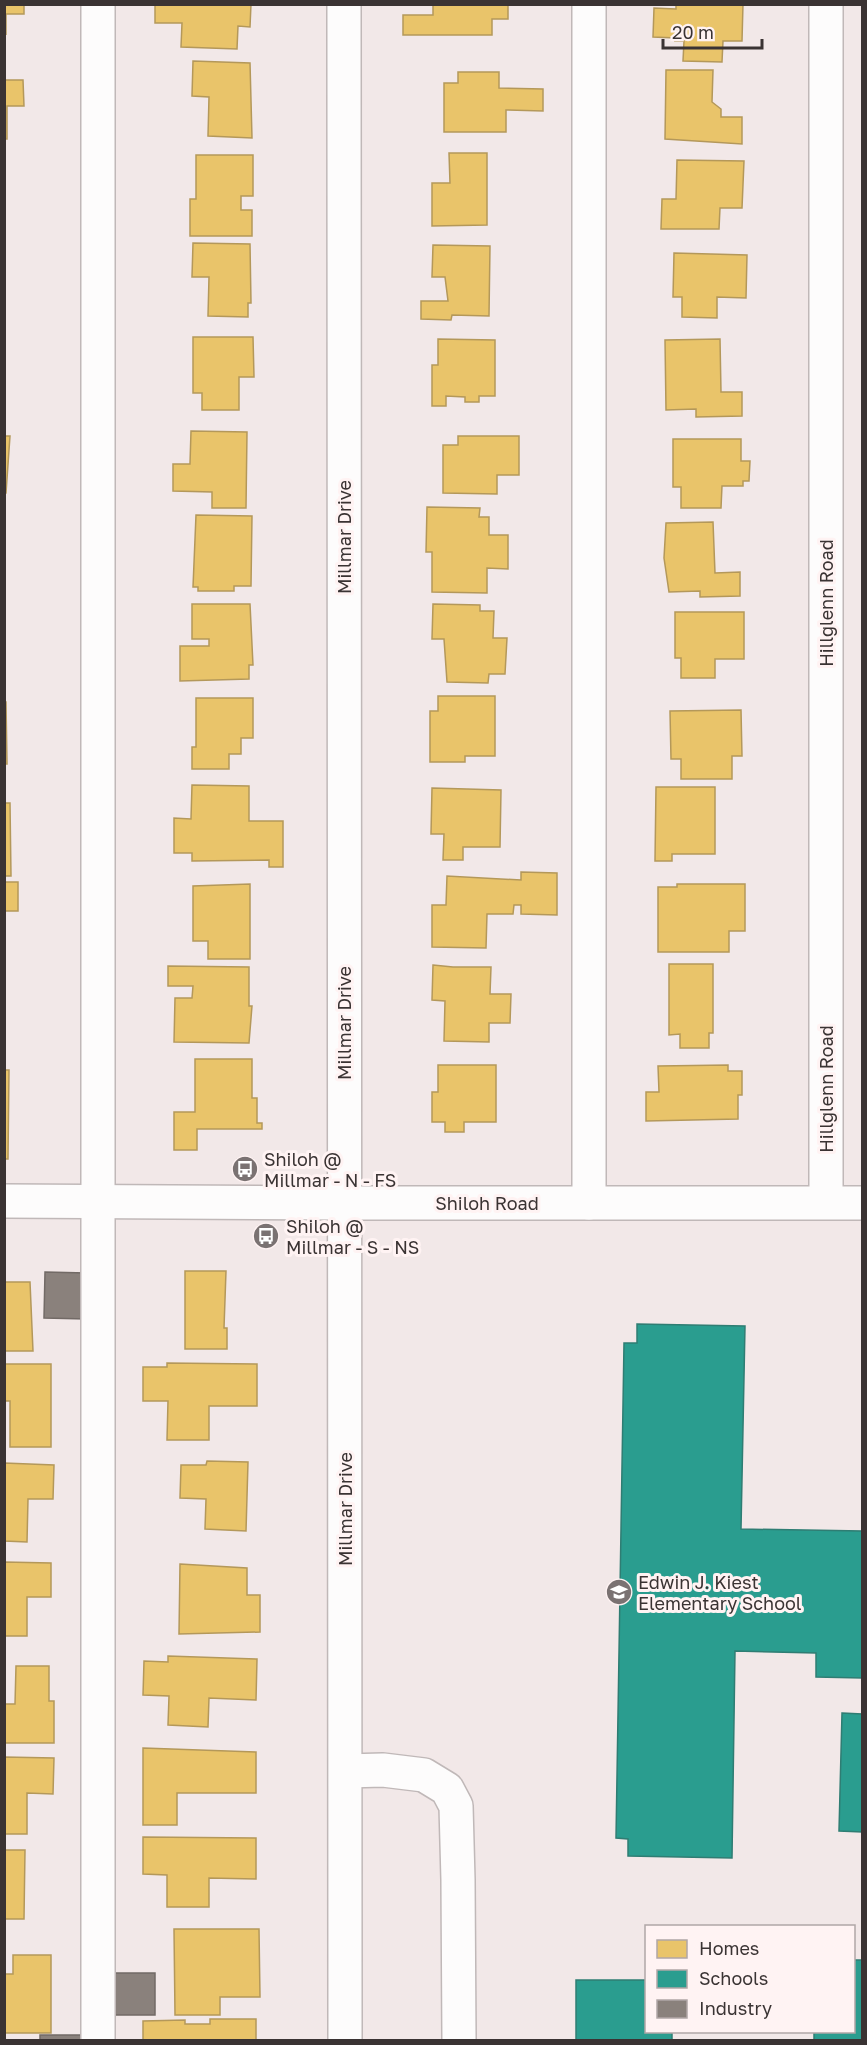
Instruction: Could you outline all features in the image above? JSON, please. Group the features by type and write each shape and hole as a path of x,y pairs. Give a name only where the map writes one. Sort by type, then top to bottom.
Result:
{"street":[{"path":"98,4 98,2040"},
{"name":"Millmar Drive","path":"344,4 345,2040"},
{"path":"589,4 589,1203"},
{"name":"Hillglenn Road","path":"826,4 826,1202"},
{"name":"Shiloh Road","path":"4,1201 862,1203"},
{"path":"346,1771 383,1770 424,1775 447,1788 456,1806 459,2040"}],"building: Homes":[{"path":"4,4 24,4 24,14 6,14 6,35"},
{"path":"155,4 251,4 250,27 238,26 237,49 181,47 182,23 155,23"},
{"path":"433,4 508,4 508,19 492,19 492,35 403,35 403,15 433,15"},
{"path":"676,4 743,4 742,41 723,41 722,62 683,61 684,41 675,41 676,38 653,37 654,8 676,9"},
{"path":"193,61 250,63 252,138 208,136 209,97 192,96"},
{"path":"666,70 713,70 712,102 721,109 721,117 742,117 742,144 665,139"},
{"path":"458,72 499,72 499,88 543,89 543,111 506,110 506,132 444,132 444,83 458,83"},
{"path":"4,80 23,80 24,106 7,106 7,139 4,139"},
{"path":"449,153 487,153 487,225 432,226 432,183 450,183"},
{"path":"196,155 253,155 253,196 241,196 241,210 252,210 252,236 190,236 190,199 196,199"},
{"path":"677,160 744,161 742,208 720,208 719,229 661,229 662,199 676,199"},
{"path":"193,243 250,244 251,303 248,303 248,317 208,316 209,277 192,277"},
{"path":"433,245 490,246 489,316 452,315 451,320 421,319 421,301 448,301 445,277 432,277"},
{"path":"674,253 747,255 746,298 717,297 717,318 682,317 682,297 673,297"},
{"path":"193,337 253,337 254,377 239,377 239,410 202,410 202,393 193,393"},
{"path":"438,339 495,340 495,396 479,396 479,402 465,402 465,397 446,396 446,406 432,406 432,365 438,365"},
{"path":"720,339 721,392 742,392 742,416 696,417 696,409 666,410 665,340"},
{"path":"191,431 247,432 246,508 212,508 212,492 173,491 173,464 190,464"},
{"path":"4,436 10,436 6,493 4,493"},
{"path":"458,436 519,436 519,475 497,475 497,494 443,493 443,445 458,445"},
{"path":"673,439 741,439 741,461 750,461 749,481 743,481 743,486 722,486 721,508 681,508 681,487 673,487"},
{"path":"427,507 480,508 479,517 489,517 489,535 508,535 508,569 487,568 487,593 432,592 432,552 426,552"},
{"path":"196,515 252,516 251,586 234,586 234,591 198,591 198,587 193,587"},
{"path":"713,522 715,573 740,572 740,596 700,597 700,591 669,592 664,558 666,523"},
{"path":"192,604 250,604 253,665 249,665 249,679 180,681 180,646 209,646 209,639 192,639"},
{"path":"433,604 480,605 480,611 494,611 493,638 507,638 505,674 489,674 488,683 447,682 444,639 432,639"},
{"path":"675,612 744,612 744,659 715,659 715,678 681,678 681,658 675,658"},
{"path":"438,696 495,696 495,756 465,756 465,762 430,762 430,711 438,711"},
{"path":"196,698 253,698 253,738 241,738 241,754 229,754 229,769 192,769 192,747 196,747"},
{"path":"4,702 6,702 7,764 4,764"},
{"path":"741,710 742,756 732,756 732,779 681,779 681,759 671,759 670,711"},
{"path":"192,785 249,786 249,821 283,821 283,867 269,867 269,860 192,861 192,853 174,853 174,818 191,819"},
{"path":"656,787 715,787 715,854 672,854 672,861 655,861"},
{"path":"432,788 501,790 500,847 463,847 463,860 443,860 444,834 431,834"},
{"path":"4,803 10,803 11,876 4,876"},
{"path":"521,872 557,873 557,915 521,914 521,905 514,905 513,914 487,914 486,948 432,947 432,905 446,905 447,876 521,880"},
{"path":"4,882 18,882 18,911 4,911"},
{"path":"250,884 250,959 208,959 208,941 193,941 193,886"},
{"path":"677,884 745,884 745,931 729,931 729,952 658,952 658,887 677,887"},
{"path":"669,964 713,964 713,1033 709,1033 709,1048 680,1048 680,1034 669,1035"},
{"path":"433,965 491,967 490,994 511,994 510,1023 489,1023 489,1042 444,1041 445,1001 432,1000"},
{"path":"168,966 249,967 249,1006 252,1006 249,1043 174,1042 175,998 192,998 193,986 168,986"},
{"path":"195,1059 252,1059 252,1098 257,1098 257,1123 262,1123 262,1129 197,1129 197,1150 174,1150 174,1112 195,1112"},
{"path":"438,1065 496,1065 496,1122 464,1122 464,1132 445,1132 445,1122 432,1122 432,1092 438,1092"},
{"path":"728,1065 728,1071 742,1071 742,1095 738,1095 738,1119 646,1121 646,1092 659,1092 658,1066"},
{"path":"4,1070 9,1070 8,1159 4,1159"},
{"path":"185,1271 226,1271 224,1328 227,1328 227,1349 185,1349"},
{"path":"4,1282 30,1282 33,1351 4,1351"},
{"path":"167,1363 257,1364 257,1406 209,1406 209,1440 167,1440 168,1401 143,1401 143,1367 167,1367"},
{"path":"4,1364 51,1364 51,1447 10,1447 10,1401 4,1401"},
{"path":"207,1461 248,1462 246,1531 205,1529 206,1499 180,1498 181,1465 206,1465"},
{"path":"4,1463 54,1465 53,1499 28,1499 27,1542 4,1541"},
{"path":"4,1562 51,1563 51,1597 27,1597 27,1636 4,1636"},
{"path":"180,1564 247,1568 247,1595 260,1595 260,1632 179,1634"},
{"path":"168,1656 257,1659 256,1700 209,1698 208,1727 168,1725 169,1696 143,1695 144,1661 168,1662"},
{"path":"16,1666 49,1666 49,1701 54,1701 54,1743 4,1743 4,1704 15,1704"},
{"path":"143,1748 256,1752 256,1793 177,1793 177,1825 143,1825"},
{"path":"4,1757 54,1758 53,1794 27,1793 27,1834 4,1834"},
{"path":"143,1837 256,1838 256,1879 209,1878 209,1907 167,1907 167,1875 143,1874"},
{"path":"4,1850 25,1850 24,1919 4,1919"},
{"path":"174,1929 259,1929 260,1997 220,1997 220,2015 175,2015"},
{"path":"13,1955 51,1955 51,2033 4,2033 4,1974 13,1974"},
{"path":"210,2019 256,2019 256,2040 143,2040 143,2021 185,2020 185,2024 210,2024"}],"building: Schools":[{"path":"637,1324 745,1326 741,1529 862,1531 862,1678 816,1677 816,1653 735,1651 732,1858 628,1856 628,1839 616,1838 624,1343 637,1343"},
{"path":"842,1713 862,1714 862,1832 839,1831"},
{"path":"855,1960 862,1960 862,2040 814,2040 814,2033 855,2033"},
{"path":"576,1980 645,1980 645,2033 672,2033 672,2040 576,2040"}],"building: Industry":[{"path":"45,1272 86,1273 86,1319 44,1318"},
{"path":"109,1973 155,1973 155,2015 109,2015"},
{"path":"40,2035 86,2035 86,2040 40,2040"}],"place":[{"name":"Shiloh @ Millmar - N - FS","path":"245,1169"},
{"name":"Shiloh @ Millmar - S - NS","path":"266,1236"},
{"name":"Edwin J. Kiest Elementary School","path":"619,1592"}]}
